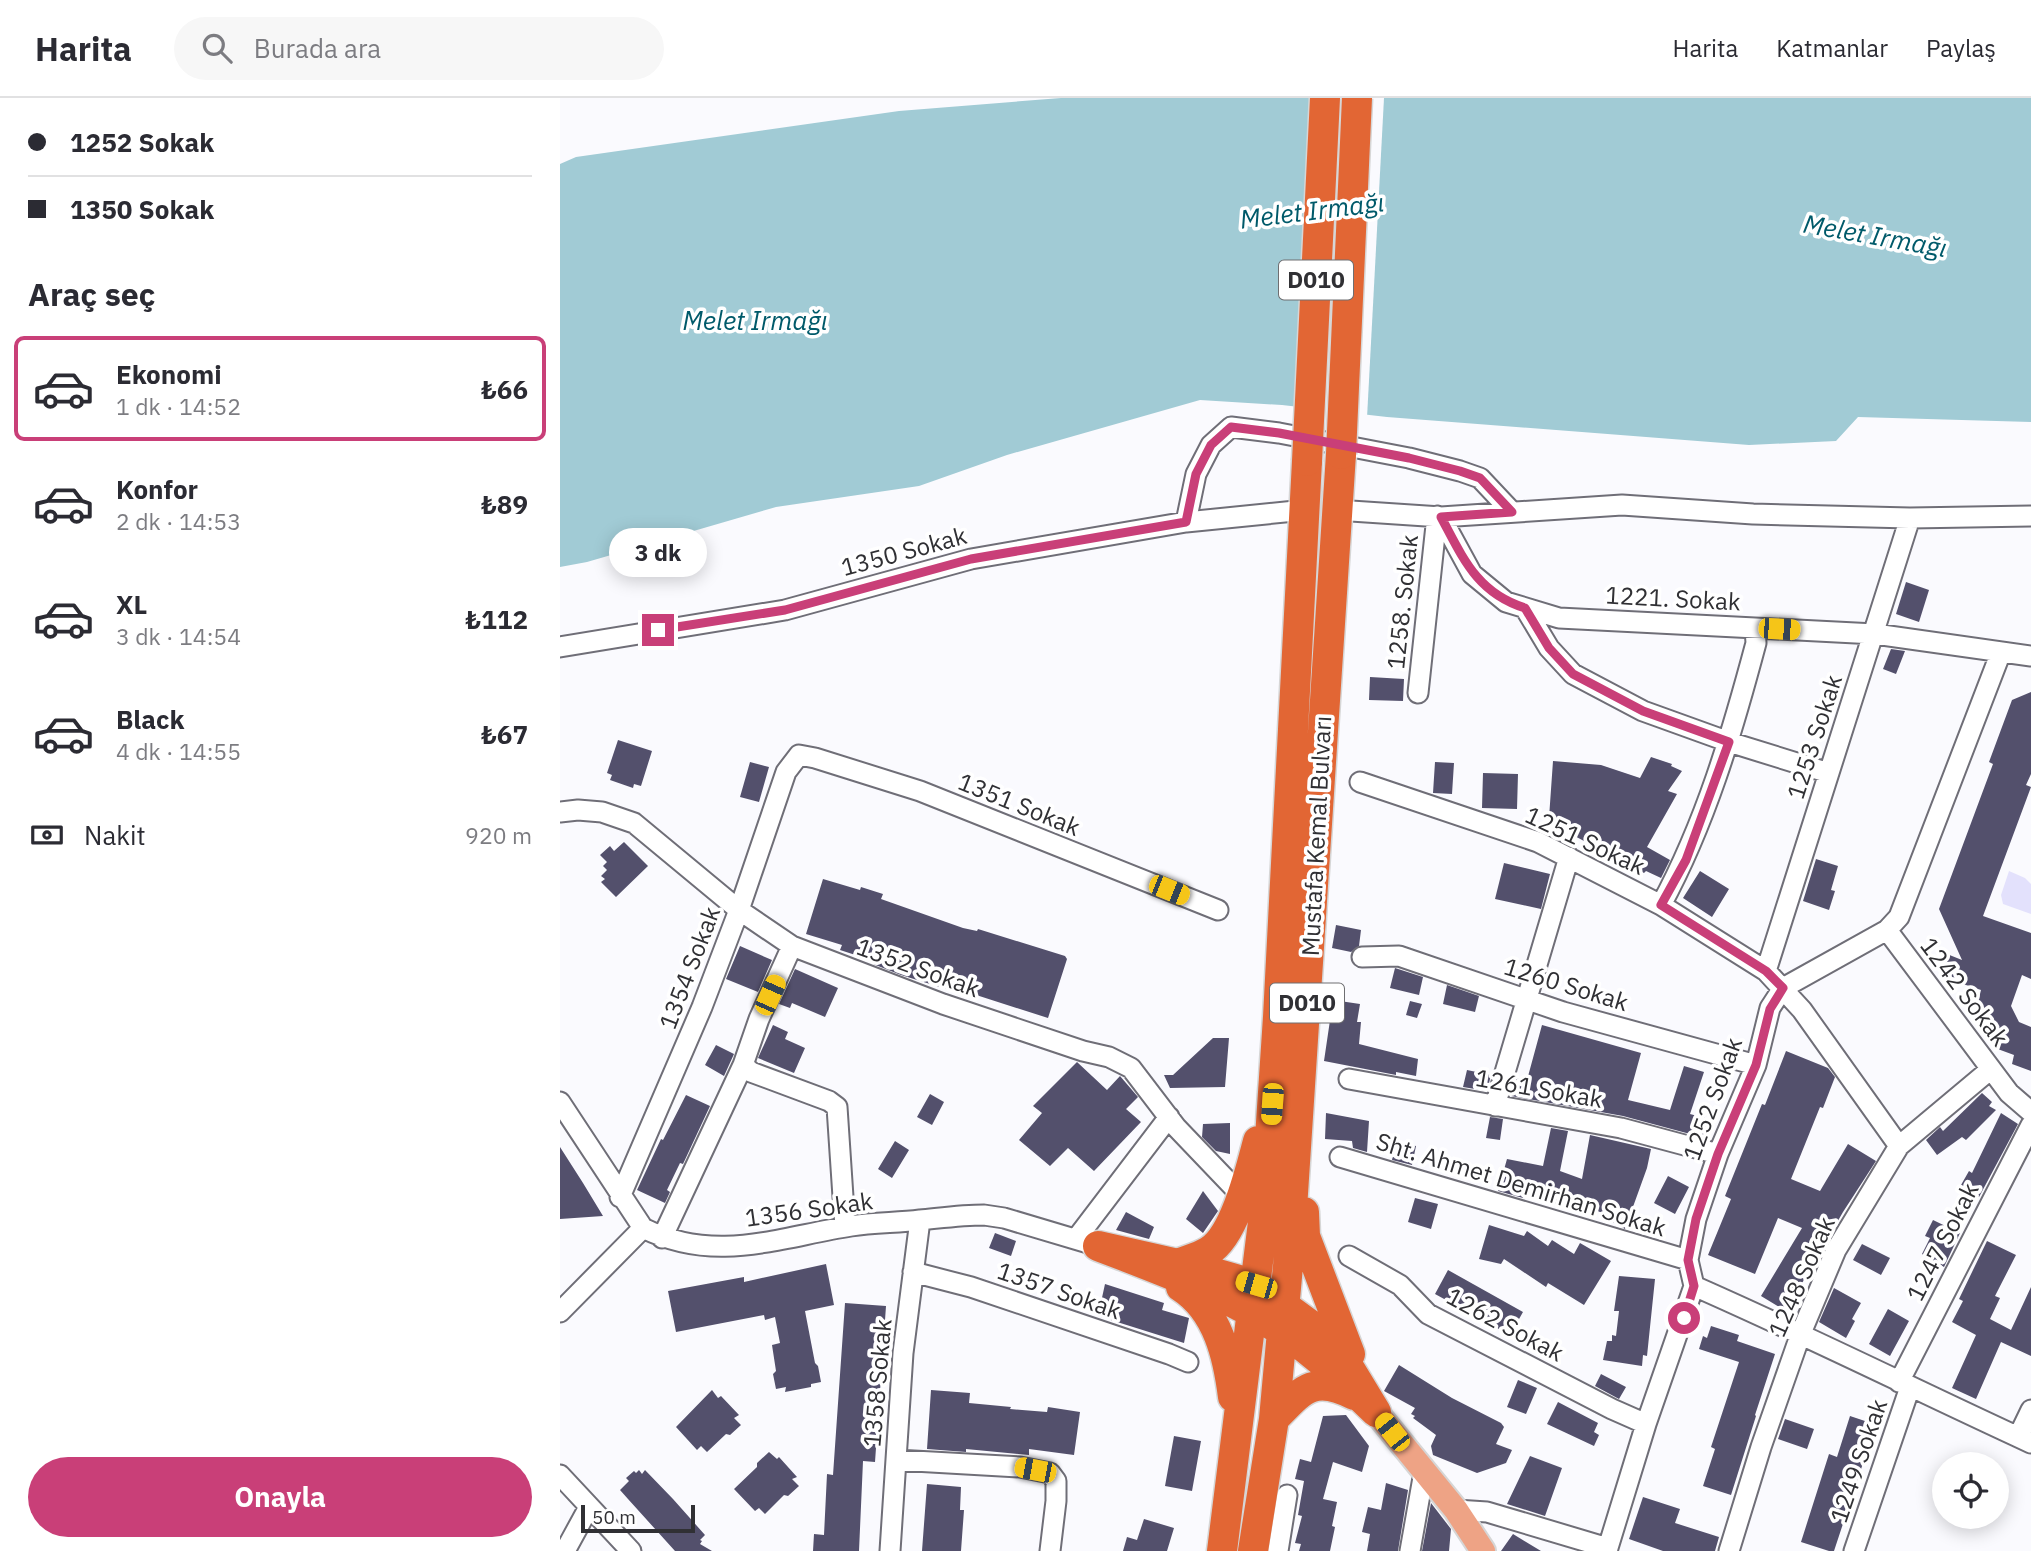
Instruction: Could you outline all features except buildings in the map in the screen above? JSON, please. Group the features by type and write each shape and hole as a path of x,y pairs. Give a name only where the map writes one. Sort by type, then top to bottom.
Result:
{"highway":[{"name":"Mustafa Kemal Bulvarı","path":"1222,1551 1266,1198 1325,98"},
{"name":"Mustafa Kemal Bulvarı","path":"1253,1551 1274,1419 1300,1123 1341,454 1357,98"},
{"path":"1177,1264 1209,1251 1221,1240 1252,1164 1274,1080"},
{"path":"1300,1123 1305,1236 1351,1357 1376,1412"},
{"path":"1087,1242 1177,1264 1254,1299 1283,1319 1323,1334 1339,1351 1376,1412"},
{"path":"1087,1242 1174,1275 1254,1299"},
{"path":"1146,1264 1190,1293 1213,1321 1227,1357 1238,1435"},
{"path":"1274,1419 1303,1388 1322,1384 1342,1389 1360,1398 1376,1412"}],"main road":[{"path":"1376,1412 1456,1510 1483,1551"}],"street":[{"path":"1186,522 1196,474 1211,445 1231,427 1279,433 1409,458 1460,471 1480,478 1512,512"},
{"path":"1336,510 1439,516 1622,505 1753,514 1910,518 2031,516"},
{"name":"1350 Sokak","path":"560,647 785,610 971,559 1186,522 1305,510"},
{"name":"1221. Sokak","path":"1439,516 1472,574 1506,602 1559,618 1875,634 2031,656"},
{"name":"1258. Sokak","path":"1418,693 1439,516"},
{"name":"1253 Sokak","path":"1766,971 1910,518"},
{"path":"1525,608 1549,648 1573,674 1643,711 1729,742 1829,773"},
{"path":"1661,905 1686,860 1729,742 1756,642 1755,628"},
{"path":"1783,988 1886,930 1899,917 2001,652"},
{"name":"1351 Sokak","path":"799,755 920,792 1218,910"},
{"name":"1354 Sokak","path":"620,1196 702,1007 739,910 786,772 799,755"},
{"name":"1251 Sokak","path":"1360,782 1538,842 1661,905 1766,971 1802,1010 1899,1146"},
{"name":"1352 Sokak","path":"560,811 602,812 634,823 739,910 792,946 943,1004 1083,1051 1109,1057 1131,1068 1169,1117 1241,1195"},
{"path":"1495,1106 1569,857"},
{"name":"1242 Sokak","path":"1886,930 2009,1093 2031,1112"},
{"path":"662,1238 743,1065 759,1019 792,946"},
{"name":"1260 Sokak","path":"1362,957 1399,956 1563,1012 1756,1065"},
{"name":"1252 Sokak","path":"1694,1286 1688,1260 1696,1219 1718,1154 1756,1065 1770,1009 1783,988"},
{"path":"743,1065 751,1072 829,1101 837,1107 845,1227"},
{"name":"1248 Sokak","path":"1729,1551 1761,1447 1801,1333 1836,1251 1899,1146 1992,1069"},
{"name":"1261 Sokak","path":"1349,1079 1621,1128 1718,1154"},
{"path":"560,1102 643,1228 560,1312"},
{"path":"1087,1242 1169,1117"},
{"name":"1247 Sokak","path":"1904,1385 2031,1125"},
{"name":"Sht. Ahmet Demirhan Sokak","path":"1340,1157 1688,1260"},
{"name":"1356 Sokak","path":"643,1228 662,1238 707,1248 774,1241 845,1227 984,1214 1087,1242"},
{"name":"1358 Sokak","path":"890,1551 903,1353 920,1220"},
{"name":"1262 Sokak","path":"1349,1256 1400,1285 1428,1314 1601,1404 1646,1424"},
{"name":"1357 Sokak","path":"913,1272 971,1287 1188,1362"},
{"path":"1456,1510 1487,1512 1608,1549 1646,1424 1694,1286 1801,1333 1904,1385 2025,1440 2031,1410"},
{"name":"1249 Sokak","path":"1854,1551 1904,1385"},
{"path":"896,1460 1020,1467 1050,1473 1056,1481 1056,1501 1050,1551"},
{"path":"1410,1551 1424,1472"},
{"path":"560,1475 631,1551"},
{"path":"1278,1551 1287,1495"},
{"path":"565,1551 589,1507"}],"shaded area":[{"path":"2009,871 2025,878 2031,884 2031,914 2003,904 2001,895"}],"water":[{"name":"Melet Irmağı","path":"1061,98 2031,98 2031,422 1858,417 1836,441 1749,445 1200,400 1007,455 919,486 776,507 587,562 560,567 560,164 576,157 899,111"}],"pier":[{"path":"1312,98 1384,98 1367,418 1296,410"}],"route":[{"path":"658,630 785,610 971,559 1186,522 1196,474 1211,445 1231,427 1279,433 1409,458 1480,478 1512,512 1441,517 1472,574 1506,602 1525,608 1549,648 1573,674 1643,711 1729,742 1686,860 1661,905 1766,971 1783,988 1770,1009 1756,1065 1718,1154 1696,1219 1688,1260 1694,1286 1684,1318"}]}
